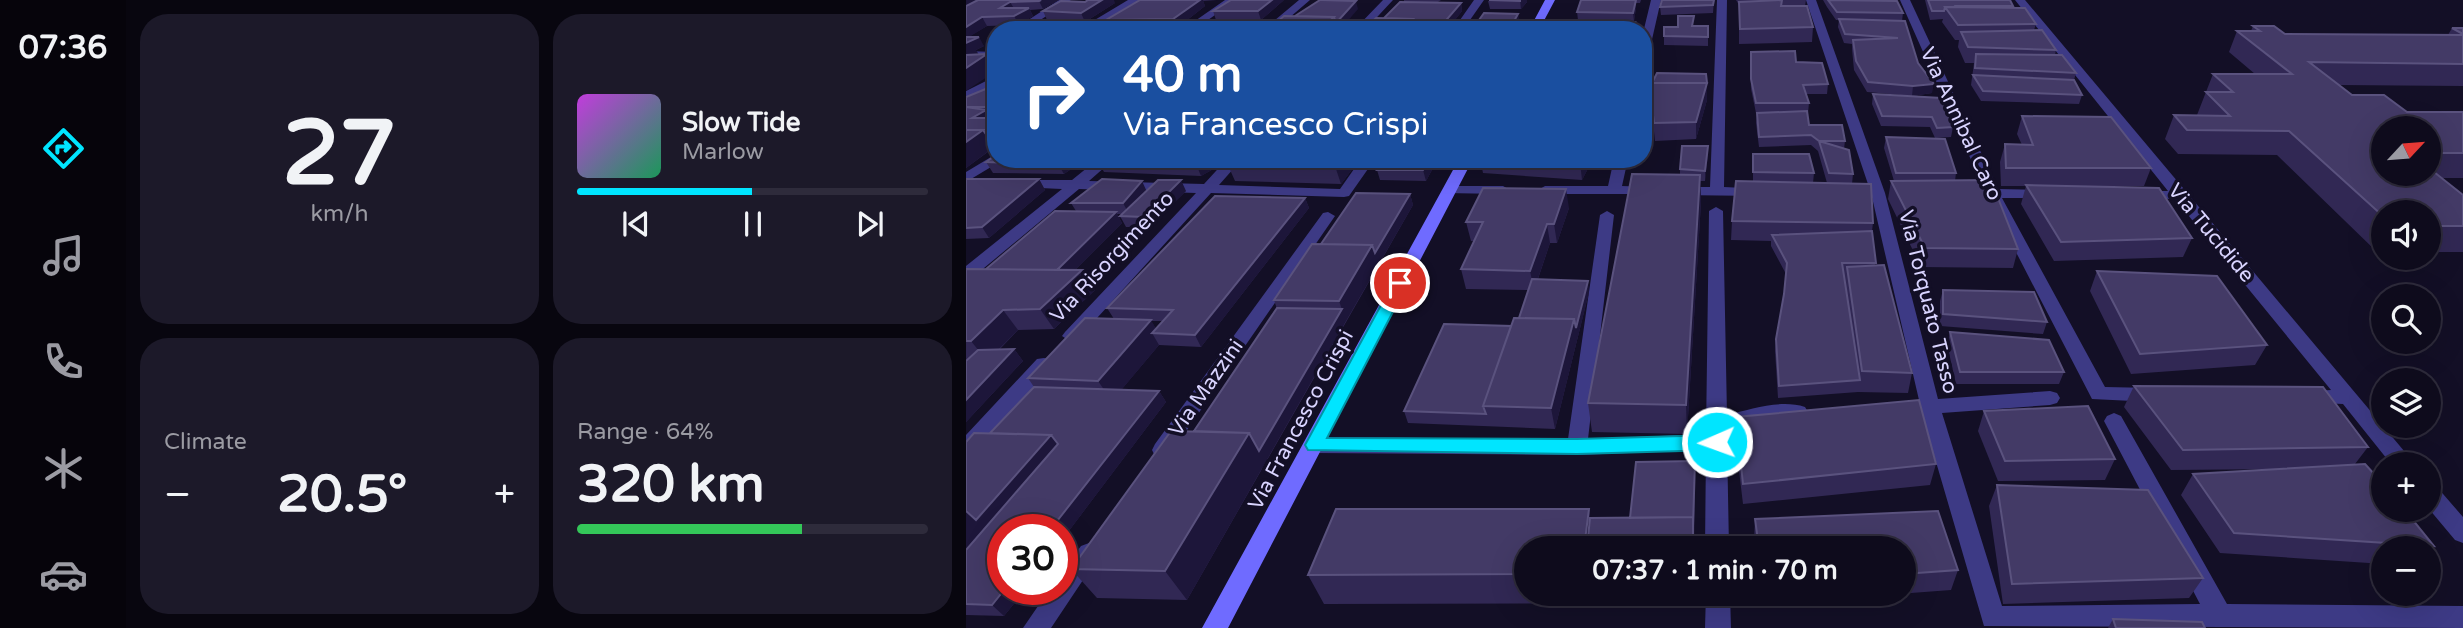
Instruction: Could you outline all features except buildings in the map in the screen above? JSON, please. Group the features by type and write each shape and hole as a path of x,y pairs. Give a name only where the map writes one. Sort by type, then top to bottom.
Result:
{"street":[{"path":"1032,21 1066,0"},
{"path":"1099,21 1135,0"},
{"path":"1200,21 1231,0"},
{"path":"1279,21 1305,0"},
{"path":"1368,21 1388,0"},
{"path":"1464,21 1479,0"},
{"path":"1539,21 1550,0"},
{"path":"1651,21 1656,0"},
{"path":"1717,536 1716,201 1722,0"},
{"name":"Via Torquato Tasso","path":"1811,0 1878,193 1930,407 1993,618 2076,623"},
{"name":"Via Annibal Caro","path":"1905,0 1993,194 2099,394 2168,395"},
{"name":"Via Tucidide","path":"2021,0 2179,195 2394,452"},
{"path":"966,96 987,84"},
{"path":"967,177 987,164"},
{"path":"966,275 1096,168"},
{"name":"Via Risorgimento","path":"966,449 1226,168"},
{"path":"967,177 1000,183 1344,193 1362,168"},
{"name":"Via Francesco Crispi","path":"1215,628 1461,168"},
{"path":"1614,191 1619,168"},
{"path":"1449,190 1614,191 1716,201 1771,192"},
{"path":"1954,193 2059,194"},
{"path":"2126,195 2179,195"},
{"path":"1577,447 1607,215"},
{"name":"Via Mazzini","path":"1154,461 1328,216"},
{"path":"2291,396 2346,397"},
{"path":"1903,408 2050,398"},
{"path":"1717,442 1728,422 1768,413 1822,411"},
{"path":"2114,421 2222,622"},
{"path":"1314,445 1577,447 1717,442"},
{"path":"2441,507 2463,533"},
{"path":"1036,628 1099,539"},
{"path":"1718,606 1718,628"},
{"path":"2076,623 2463,618"}],"route":[{"path":"1400,283 1314,445 1577,447 1717,442"}]}
